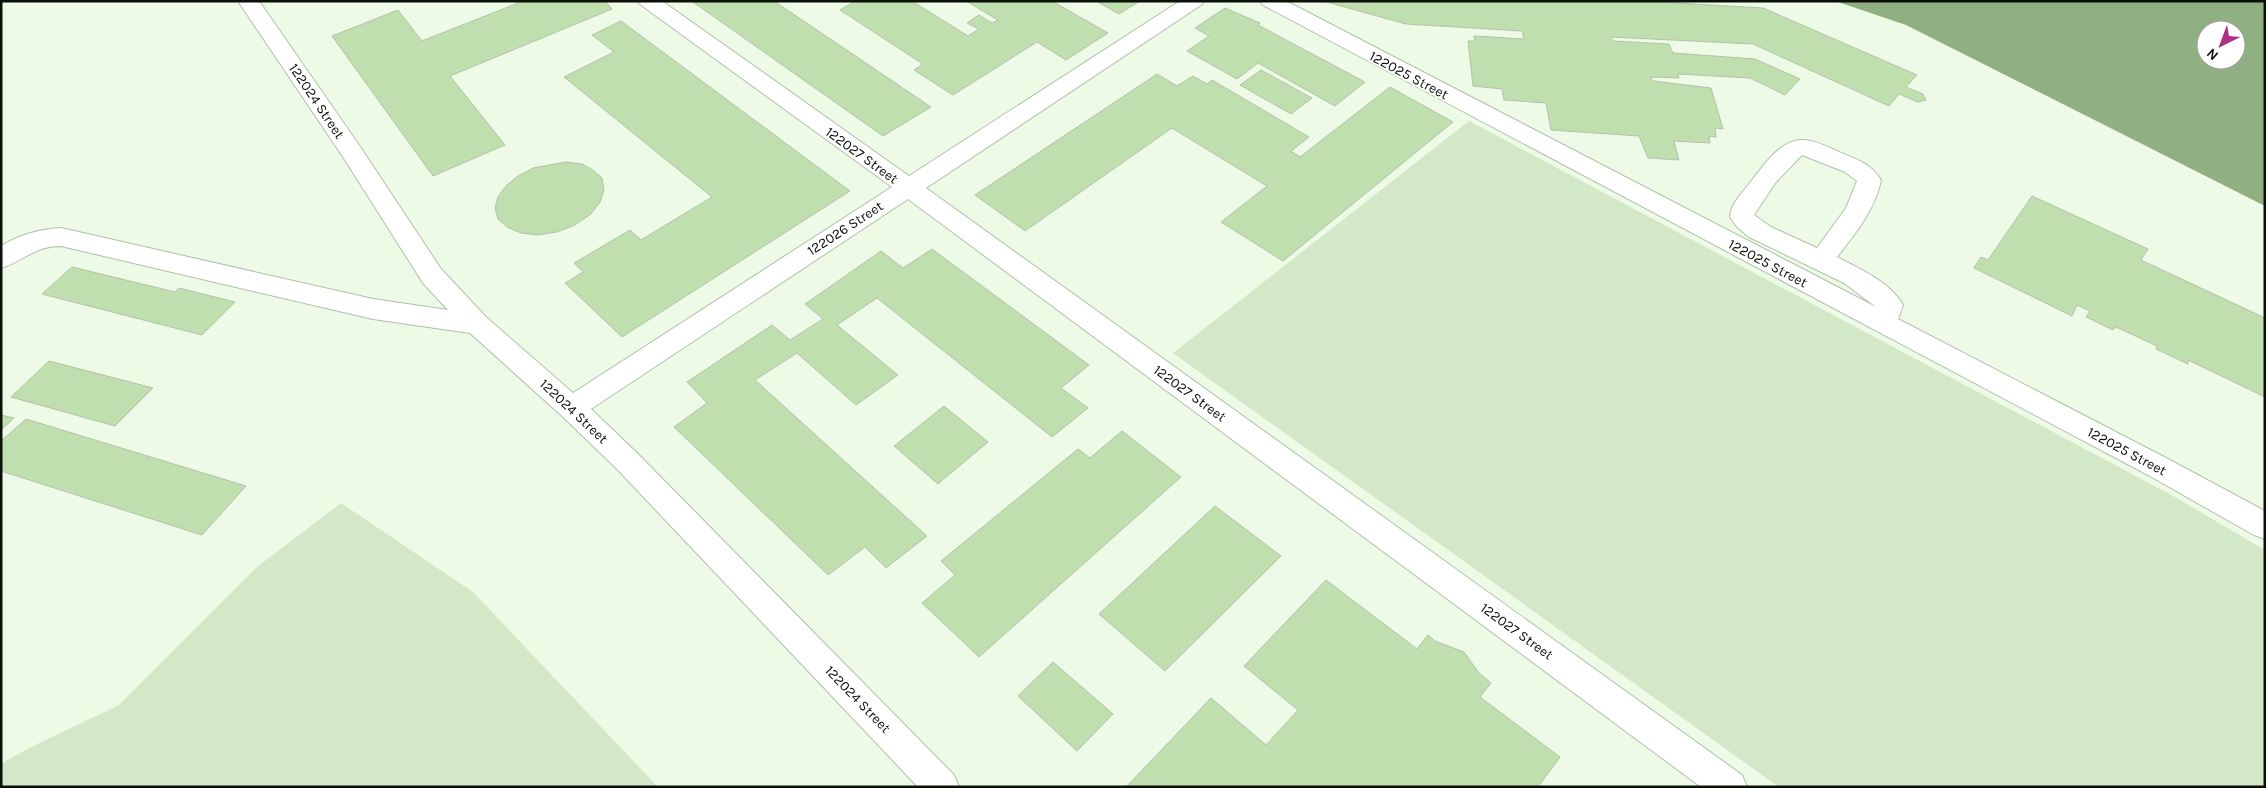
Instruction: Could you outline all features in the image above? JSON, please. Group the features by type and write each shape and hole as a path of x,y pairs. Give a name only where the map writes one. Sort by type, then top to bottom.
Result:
{"street":[{"name":"122024 Street","path":"248,1 353,154 432,276 477,324 572,408 740,576 942,787"},
{"name":"122027 Street","path":"648,1 908,187 1730,787"},
{"name":"122026 Street","path":"572,408 1194,1"},
{"name":"122025 Street","path":"1270,1 1883,324 2158,466 2265,526"},
{"path":"1820,262 1858,209 1868,190 1869,180 1864,174 1853,167 1820,153 1799,147 1792,150 1780,163 1742,212 1742,218 1756,230 1820,262 1862,282 1881,294 1890,305 1883,324"},
{"path":"6,251 50,236 61,237 373,309 477,324"}],"shaded area":[{"path":"1835,1 2265,1 2265,206 1906,25"},
{"path":"1469,121 2175,497 2265,550 2265,787 1779,787 1173,353"},
{"path":"341,503 473,592 658,787 1,787 1,764 27,749 119,705 257,567"}],"building":[{"path":"523,1 605,1 612,9 450,76 505,145 433,176 332,36 398,10 422,41"},
{"path":"774,1 931,107 883,136 693,2"},
{"path":"855,1 912,1 968,36 979,29 967,23 979,15 992,23 998,20 966,1 1052,1 1108,33 1066,60 1037,42 953,95 914,70 923,64 840,10"},
{"path":"1096,1 1140,1 1119,14"},
{"path":"1323,1 1642,1 1763,8 1917,75 1906,87 1923,94 1926,100 1918,102 1899,94 1889,106 1753,44 1611,37 1613,41 1669,44 1673,53 1755,59 1800,79 1785,95 1750,78 1678,74 1679,78 1650,77 1653,81 1711,88 1723,129 1715,128 1716,137 1709,136 1710,143 1674,141 1679,160 1648,158 1639,136 1551,130 1546,103 1504,100 1502,89 1473,86 1468,41 1475,41 1474,36 1524,39 1522,31 1406,24"},
{"path":"1225,8 1260,23 1258,25 1365,82 1335,106 1258,63 1237,79 1187,51 1209,36 1195,28"},
{"path":"621,21 850,191 622,337 565,283 583,272 574,263 630,230 641,240 712,197 564,77 614,52 592,35"},
{"path":"1261,70 1312,98 1291,114 1240,85"},
{"path":"1157,74 1177,86 1193,76 1207,84 1212,80 1309,137 1291,151 1300,157 1390,87 1453,122 1283,261 1221,222 1267,186 1172,128 1025,231 975,195"},
{"path":"566,162 582,164 602,178 604,190 600,202 591,214 575,225 557,232 538,235 521,233 507,227 498,219 495,208 498,197 506,186 518,176 533,168"},
{"path":"2032,196 2148,249 2141,260 2265,318 2265,397 2188,360 2188,364 2156,349 2157,346 2116,327 2113,330 2086,317 2090,311 2077,305 2072,316 1974,268 1981,257 1988,260"},
{"path":"932,249 1089,365 1061,388 1088,408 1052,437 877,298 837,325 898,375 856,405 797,353 755,380 927,536 886,568 865,547 828,575 674,427 707,403 687,382 772,325 790,340 823,319 805,304 881,251 903,268"},
{"path":"72,267 175,292 179,288 235,302 202,335 42,294"},
{"path":"49,361 153,388 115,426 11,397"},
{"path":"944,406 988,442 938,484 894,446"},
{"path":"1,415 14,418 1,430"},
{"path":"26,419 246,486 202,535 1,471 1,441"},
{"path":"1122,431 1181,477 979,657 922,603 955,575 941,561 1078,449 1090,458"},
{"path":"1215,506 1281,556 1165,671 1099,614"},
{"path":"1326,580 1417,649 1428,635 1435,641 1464,652 1479,673 1491,683 1480,697 1560,757 1538,787 1126,787 1211,698 1266,745 1298,710 1244,666"},
{"path":"1053,662 1113,714 1077,751 1018,696"}]}
